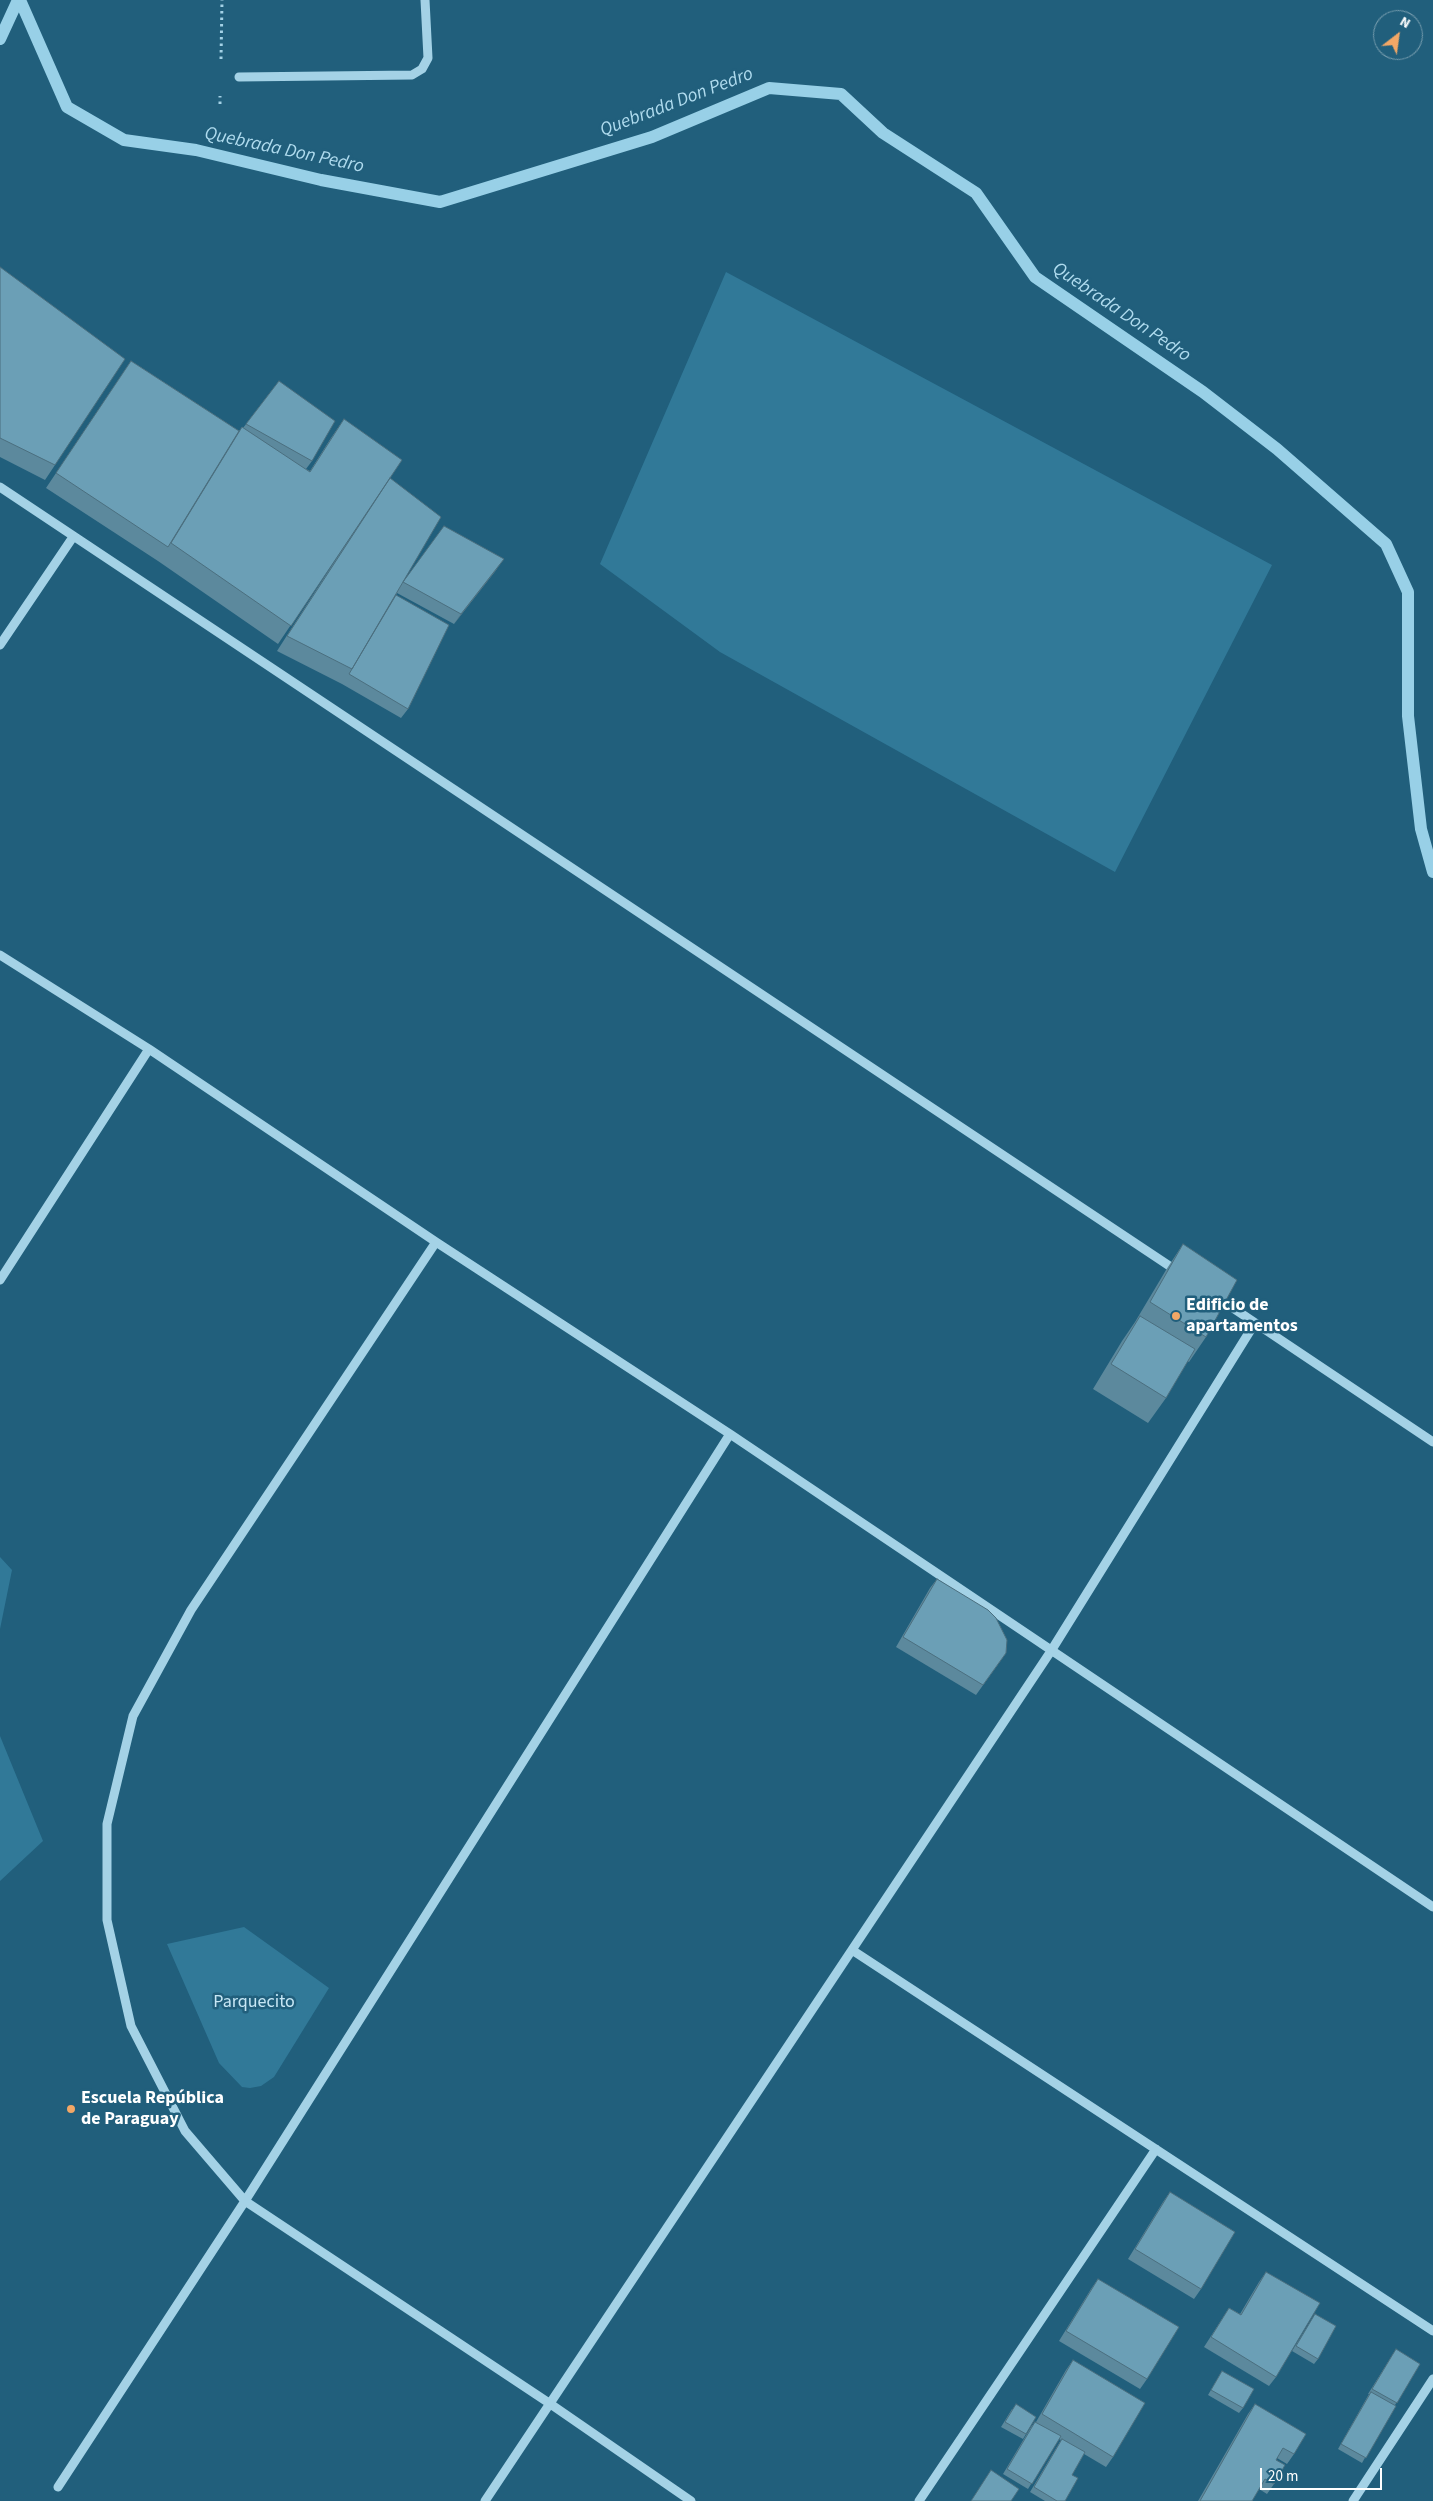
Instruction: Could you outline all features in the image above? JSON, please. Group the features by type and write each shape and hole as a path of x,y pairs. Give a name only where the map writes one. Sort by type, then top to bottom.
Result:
{"street":[{"path":"239,77 412,75 422,69 428,58 425,0"},
{"path":"0,487 1188,1278"},
{"path":"0,646 73,537"},
{"path":"0,955 149,1049 436,1242 730,1434 1433,1907"},
{"path":"0,1280 149,1049"},
{"path":"436,1242 191,1610 133,1716 107,1824 107,1920 131,2026 185,2131 245,2201 549,2403 691,2501"},
{"path":"1205,1289 1433,1442"},
{"path":"485,2501 1051,1651 1255,1322"},
{"path":"58,2487 245,2201 730,1434"},
{"path":"852,1950 1433,2331"},
{"path":"919,2501 1156,2149"},
{"path":"1353,2501 1433,2379"}],"path":[{"path":"221,66 222,0"},
{"path":"220,94 220,104"}],"green space":[{"path":"726,272 1272,565 1115,872 720,652 600,564"},
{"path":"0,1557 12,1570 0,1629"},
{"path":"0,1736 43,1841 0,1881"},
{"name":"Parquecito","path":"244,1927 329,1988 274,2077 261,2086 250,2088 242,2087 219,2063 167,1944"}],"building":[{"path":"0,267 125,359 55,465 0,438"},
{"path":"131,361 239,431 168,547 56,473"},
{"path":"279,381 335,421 312,461 246,424"},
{"path":"344,419 402,460 291,626 171,543 242,427 310,472"},
{"path":"390,478 441,517 352,669 287,636"},
{"path":"444,526 504,559 461,614 403,582"},
{"path":"396,595 449,625 408,709 349,674"},
{"path":"1183,1244 1237,1280 1206,1337 1150,1302"},
{"path":"1140,1316 1195,1349 1166,1398 1111,1364"},
{"path":"937,1579 988,1610 996,1618 1007,1640 1006,1653 983,1685 903,1637"},
{"path":"1170,2192 1235,2232 1201,2289 1135,2249"},
{"path":"1266,2272 1320,2303 1276,2377 1211,2337 1229,2308 1241,2315"},
{"path":"1098,2279 1179,2327 1147,2379 1066,2331"},
{"path":"1315,2314 1336,2326 1318,2359 1296,2346"},
{"path":"1396,2349 1420,2364 1397,2403 1372,2389"},
{"path":"1073,2360 1145,2403 1113,2457 1042,2414"},
{"path":"1222,2371 1254,2389 1243,2408 1211,2390"},
{"path":"1371,2392 1396,2406 1366,2458 1341,2444"},
{"path":"1016,2404 1036,2417 1026,2434 1005,2422"},
{"path":"1255,2404 1306,2434 1294,2454 1283,2448 1276,2460 1285,2465 1274,2484 1265,2479 1252,2501 1200,2501"},
{"path":"1035,2422 1061,2436 1032,2484 1007,2469"},
{"path":"1062,2439 1085,2452 1072,2475 1078,2478 1065,2501 1057,2501 1034,2487"},
{"path":"991,2470 1019,2489 1011,2501 971,2501"}],"waterway":[{"path":"0,39 18,0"},
{"name":"Quebrada Don Pedro","path":"20,0 67,107 124,140 196,150 321,180 440,202 652,137 769,88 841,94 883,133 976,193 1035,277 1203,392 1277,449 1386,544 1408,592 1408,716 1421,829 1433,872"}],"place":[{"name":"Edificio de apartamentos","path":"1176,1316"},
{"name":"Escuela República de Paraguay","path":"71,2109"}]}
